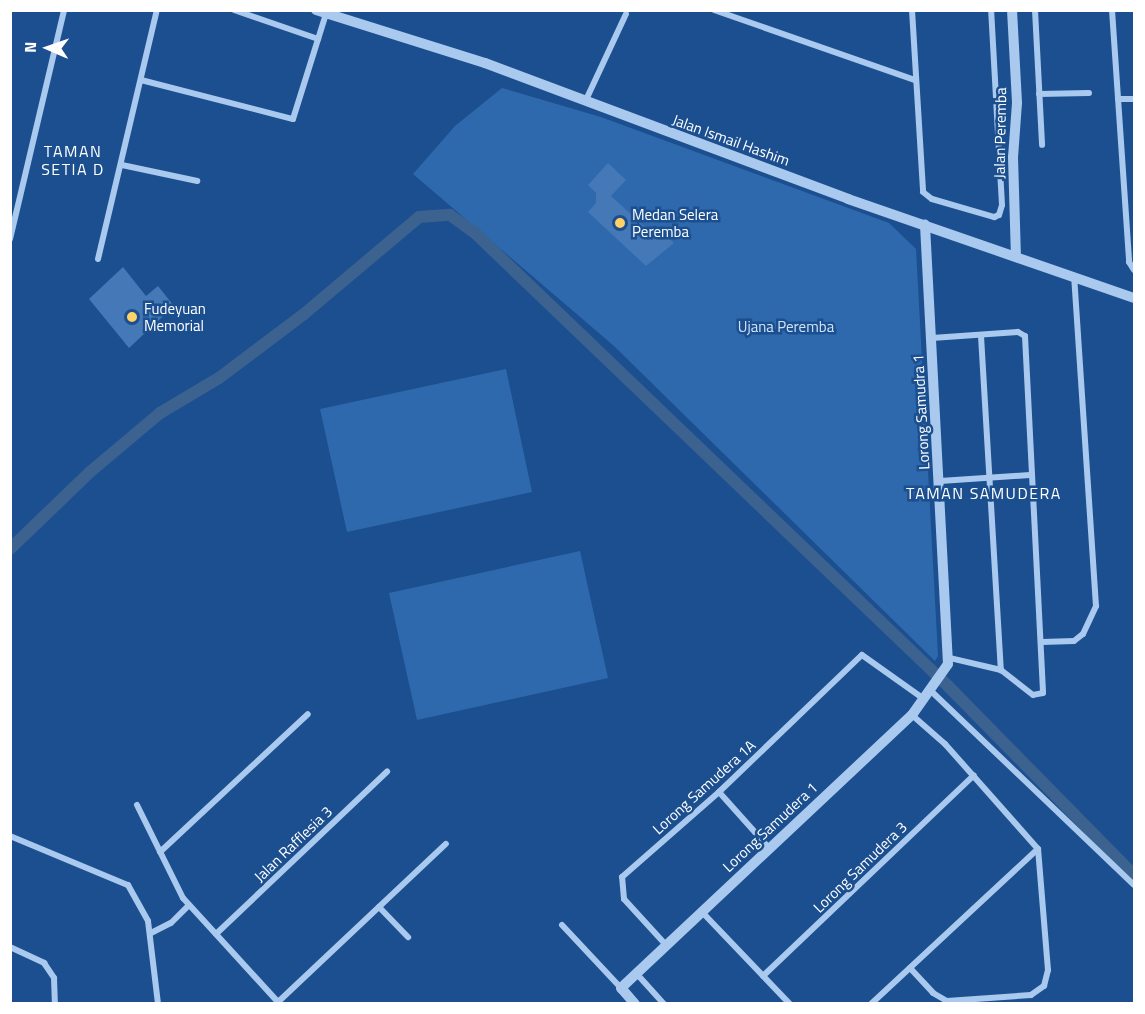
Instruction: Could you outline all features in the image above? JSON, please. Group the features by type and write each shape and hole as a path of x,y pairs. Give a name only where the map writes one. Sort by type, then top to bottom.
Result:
{"street":[{"path":"10,239 64,10"},
{"path":"98,259 157,10"},
{"path":"234,10 318,39"},
{"path":"714,10 915,80"},
{"path":"912,10 923,192 927,197 987,216 999,214 1002,205 991,10"},
{"name":"Jalan Peremba","path":"1012,10 1017,104 1013,158 1016,256"},
{"path":"1035,10 1041,145"},
{"path":"1112,10 1129,262 1134,270"},
{"path":"141,80 293,118 318,39 319,11"},
{"name":"Jalan Ismail Hashim","path":"319,11 484,63 925,225 1134,298"},
{"path":"585,102 626,14"},
{"path":"1039,93 1089,93"},
{"path":"1118,99 1134,99"},
{"path":"122,165 197,181"},
{"name":"Lorong Samudra 1","path":"925,225 948,663"},
{"path":"1042,642 1074,640 1083,634 1096,606 1074,276"},
{"path":"932,338 1018,332 1025,336 1030,474 1042,642 1041,695 1033,695 1001,670 948,663"},
{"path":"981,336 1001,670"},
{"path":"940,481 1030,474"},
{"name":"Lorong Samudera 1A","path":"666,945 624,899 622,878 719,792 862,655 930,691"},
{"name":"Lorong Samudera 1","path":"621,988 912,715 948,663"},
{"path":"930,691 1134,885"},
{"path":"160,852 308,714"},
{"path":"910,968 933,993 947,1001 1040,991 1048,970 1038,849 974,775 912,715"},
{"name":"Jalan Rafflesia 3","path":"216,934 387,772"},
{"name":"Lorong Samudera 3","path":"763,976 974,775"},
{"path":"719,792 769,848"},
{"path":"137,805 189,905 278,1003 446,844"},
{"path":"10,836 128,885 151,933 158,1004"},
{"path":"871,1004 1038,849"},
{"path":"151,933 171,923 189,905"},
{"path":"380,907 408,938"},
{"path":"702,912 790,1004"},
{"path":"562,925 635,1004"},
{"path":"10,947 44,963 54,978 55,1004"},
{"path":"636,973 664,1004"}],"green space":[{"name":"Ujana Peremba","path":"502,88 601,117 889,223 916,249 938,656 935,661 614,346 413,174 455,126"},
{"path":"506,369 532,492 347,532 320,409"},
{"path":"580,551 608,678 417,720 389,593"}],"building":[{"name":"Medan Selera Peremba","path":"608,163 626,180 611,196 659,240 665,234 674,243 646,266 588,212 596,203 596,193 588,185"},
{"name":"Fudeyuan Memorial","path":"123,267 146,296 158,286 174,306 129,348 89,299"}],"waterway":[{"path":"10,549 90,472 160,413 219,378 304,314 419,217 450,215 475,233 948,686 1134,875"}],"place":[{"name":"Medan Selera Peremba","path":"620,223"},
{"name":"Fudeyuan Memorial","path":"132,317"}],"district":[{"name":"TAMAN SETIA D","path":"73,160"},
{"name":"TAMAN SAMUDERA","path":"984,493"}]}
